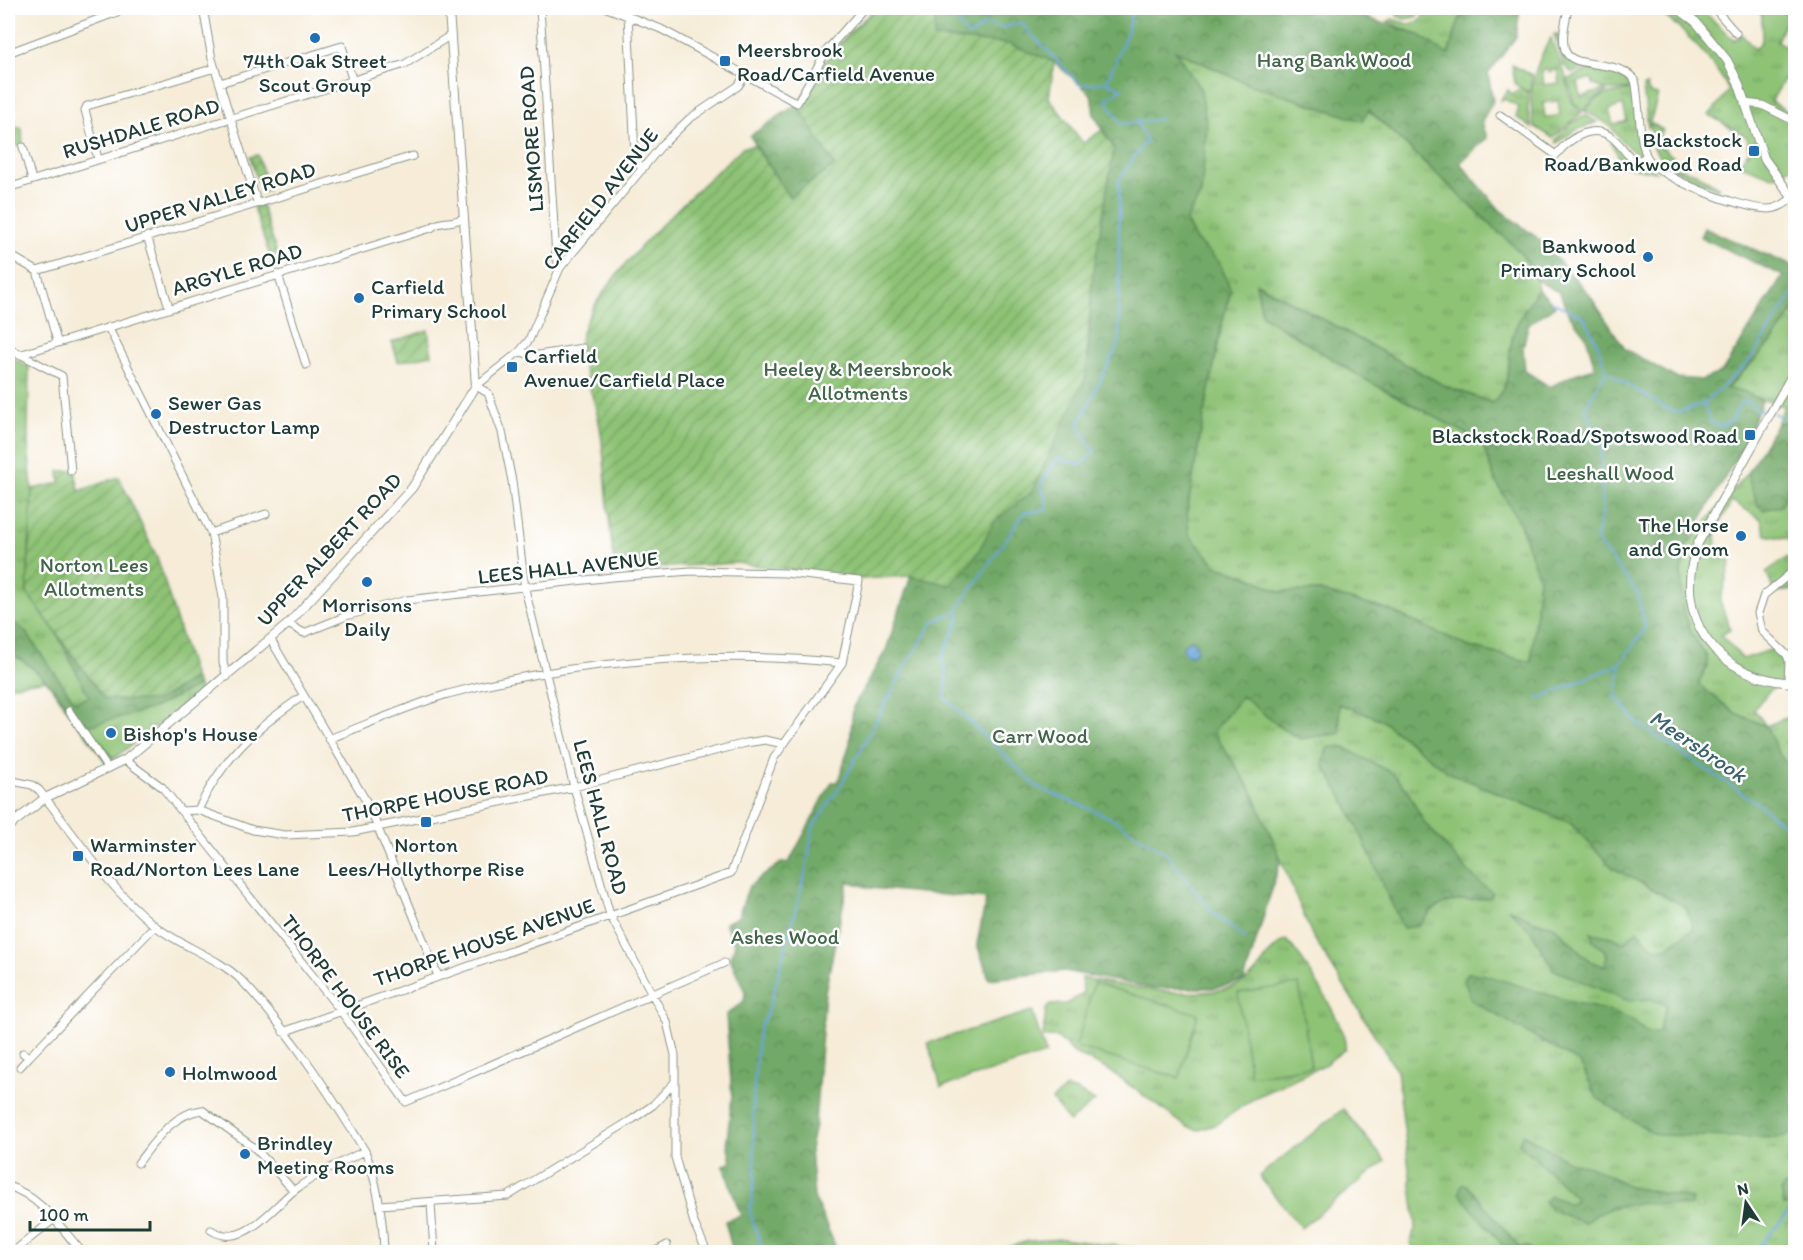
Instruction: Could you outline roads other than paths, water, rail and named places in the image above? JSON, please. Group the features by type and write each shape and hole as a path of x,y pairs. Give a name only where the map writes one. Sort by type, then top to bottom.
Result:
{"street":[{"path":"8,53 128,8"},
{"path":"203,8 215,68 257,202"},
{"path":"474,8 459,13 447,9 451,35 476,386"},
{"name":"LISMORE ROAD","path":"540,8 556,257 560,268"},
{"path":"607,8 628,14 661,29 797,103 827,50 862,10"},
{"path":"1568,8 1564,46 1568,56 1578,61 1620,67 1635,80 1647,157 1668,174 1714,195 1752,206 1774,208 1794,201 1764,159 1738,82 1716,45 1677,8"},
{"path":"1714,8 1736,33"},
{"path":"1787,8 1796,14"},
{"path":"628,14 635,155 642,170"},
{"name":"RUSHDALE ROAD","path":"8,188 353,82 405,64 451,35"},
{"path":"220,83 342,46 353,82"},
{"path":"98,159 87,106 215,68"},
{"name":"CARFIELD AVENUE","path":"476,386 520,351 529,340 560,268 675,131 738,86 746,75"},
{"path":"1744,103 1762,105 1796,122"},
{"path":"1500,115 1556,154 1574,138 1594,130 1610,136 1630,158 1636,161 1647,157"},
{"path":"23,147 32,180"},
{"name":"UPPER VALLEY ROAD","path":"36,271 413,156"},
{"name":"ARGYLE ROAD","path":"19,354 431,228 435,224 458,221 464,217"},
{"path":"147,236 169,307"},
{"path":"8,254 36,271 57,341"},
{"path":"278,274 306,364"},
{"path":"108,327 211,533 223,597 223,663 227,677"},
{"path":"8,348 58,373 63,379 71,471"},
{"path":"520,351 532,356 582,348"},
{"path":"1796,368 1698,543 1692,562 1691,596 1697,620 1717,655 1744,673 1792,683 1787,655 1762,631 1758,613 1764,595 1796,569"},
{"name":"LEES HALL ROAD","path":"476,386 488,393 502,432 512,481 525,589 574,787 610,915 673,1039 675,1157 694,1223 707,1252"},
{"name":"UPPER ALBERT ROAD","path":"8,827 45,798 125,760 288,624 412,488 476,386"},
{"path":"211,533 266,514"},
{"name":"LEES HALL AVENUE","path":"288,624 304,633 349,615 407,600 525,589 612,577 691,571 785,573 859,581"},
{"name":"THORPE HOUSE AVENUE","path":"284,1032 340,1010 731,873 774,758 842,663 859,581"},
{"path":"271,640 369,806 438,976"},
{"path":"329,739 448,694 547,674 707,657 842,663"},
{"path":"198,810 210,783 228,758 271,718 303,696"},
{"path":"69,711 108,769"},
{"name":"THORPE HOUSE ROAD","path":"181,811 198,810 253,830 285,835 353,832 574,787 746,743 765,740 784,744"},
{"name":"THORPE HOUSE RISE","path":"125,760 162,787 340,1010 403,1100 410,1102 724,963"},
{"path":"8,780 32,785 45,798 118,892 155,926 225,967 241,980 284,1032 365,1150 375,1176 384,1252"},
{"path":"20,1067 26,1055 155,926"},
{"path":"380,1205 492,1199 521,1189 633,1119 653,1105 674,1083"},
{"path":"138,1163 172,1122 192,1111 202,1110 256,1149 294,1191"},
{"path":"212,1230 220,1235 245,1231 265,1219 294,1191 315,1176 365,1150"},
{"path":"8,1185 28,1194 54,1219 82,1252"},
{"path":"431,1203 434,1252"},
{"path":"13,1252 54,1219"},
{"path":"654,1252 667,1245"}],"water":[{"path":"1187,641 1193,641 1197,648 1193,655 1187,655 1183,651 1183,645"}],"waterway":[{"path":"865,10 871,11 876,8"},
{"path":"948,8 967,35 973,35 985,24 1004,28 1020,22 1080,85 1106,82 1122,89 1106,99 1121,124 1161,119"},
{"path":"1107,81 1126,35 1133,8"},
{"path":"763,1252 750,1212 755,1177 753,1100 758,1033 771,1002 805,874 813,827 845,779 905,667 933,622 956,611 1025,512 1048,510 1041,484 1058,458 1083,465 1094,451 1078,425 1119,343 1119,180 1146,140 1136,120"},
{"path":"1704,403 1748,363 1796,289"},
{"path":"1552,302 1584,317 1598,345 1606,371 1667,409 1680,412 1703,404 1710,421 1720,427 1731,421 1740,403 1747,401 1756,409 1768,412"},
{"name":"Meersbrook","path":"1606,371 1585,408 1601,441 1602,514 1596,540 1638,594 1645,628 1620,664 1616,697 1637,723 1760,805 1796,836"},
{"path":"1773,413 1796,423"},
{"path":"956,612 960,617 941,659 946,673 945,698 1037,787 1109,817 1167,854 1212,912 1246,939"},
{"path":"1537,699 1620,664"},
{"name":"Meersbrook","path":"1796,1091 1792,1098 1796,1098"},
{"name":"Meersbrook","path":"1796,1177 1790,1190 1796,1223"},
{"name":"Meersbrook","path":"1754,1252 1793,1207"}],"place":[{"name":"74th Oak Street Scout Group","path":"315,38"},
{"name":"Meersbrook Road/Carfield Avenue","path":"725,61"},
{"name":"Blackstock Road/Bankwood Road","path":"1754,151"},
{"name":"Bankwood Primary School","path":"1648,257"},
{"name":"Carfield Primary School","path":"359,298"},
{"name":"Carfield Avenue/Carfield Place","path":"512,367"},
{"name":"Sewer Gas Destructor Lamp","path":"156,414"},
{"name":"Blackstock Road/Spotswood Road","path":"1750,435"},
{"name":"The Horse and Groom","path":"1741,536"},
{"name":"Morrisons Daily","path":"367,582"},
{"name":"Bishop's House","path":"111,733"},
{"name":"Norton Lees/Hollythorpe Rise","path":"426,822"},
{"name":"Warminster Road/Norton Lees Lane","path":"78,856"},
{"name":"Holmwood","path":"170,1072"},
{"name":"Brindley Meeting Rooms","path":"245,1154"}],"park label":[{"name":"Hang Bank Wood","path":"1334,59"},
{"name":"Heeley & Meersbrook Allotments","path":"858,380"},
{"name":"Leeshall Wood","path":"1610,472"},
{"name":"Norton Lees Allotments","path":"94,576"},
{"name":"Carr Wood","path":"1040,735"},
{"name":"Ashes Wood","path":"785,936"}]}
